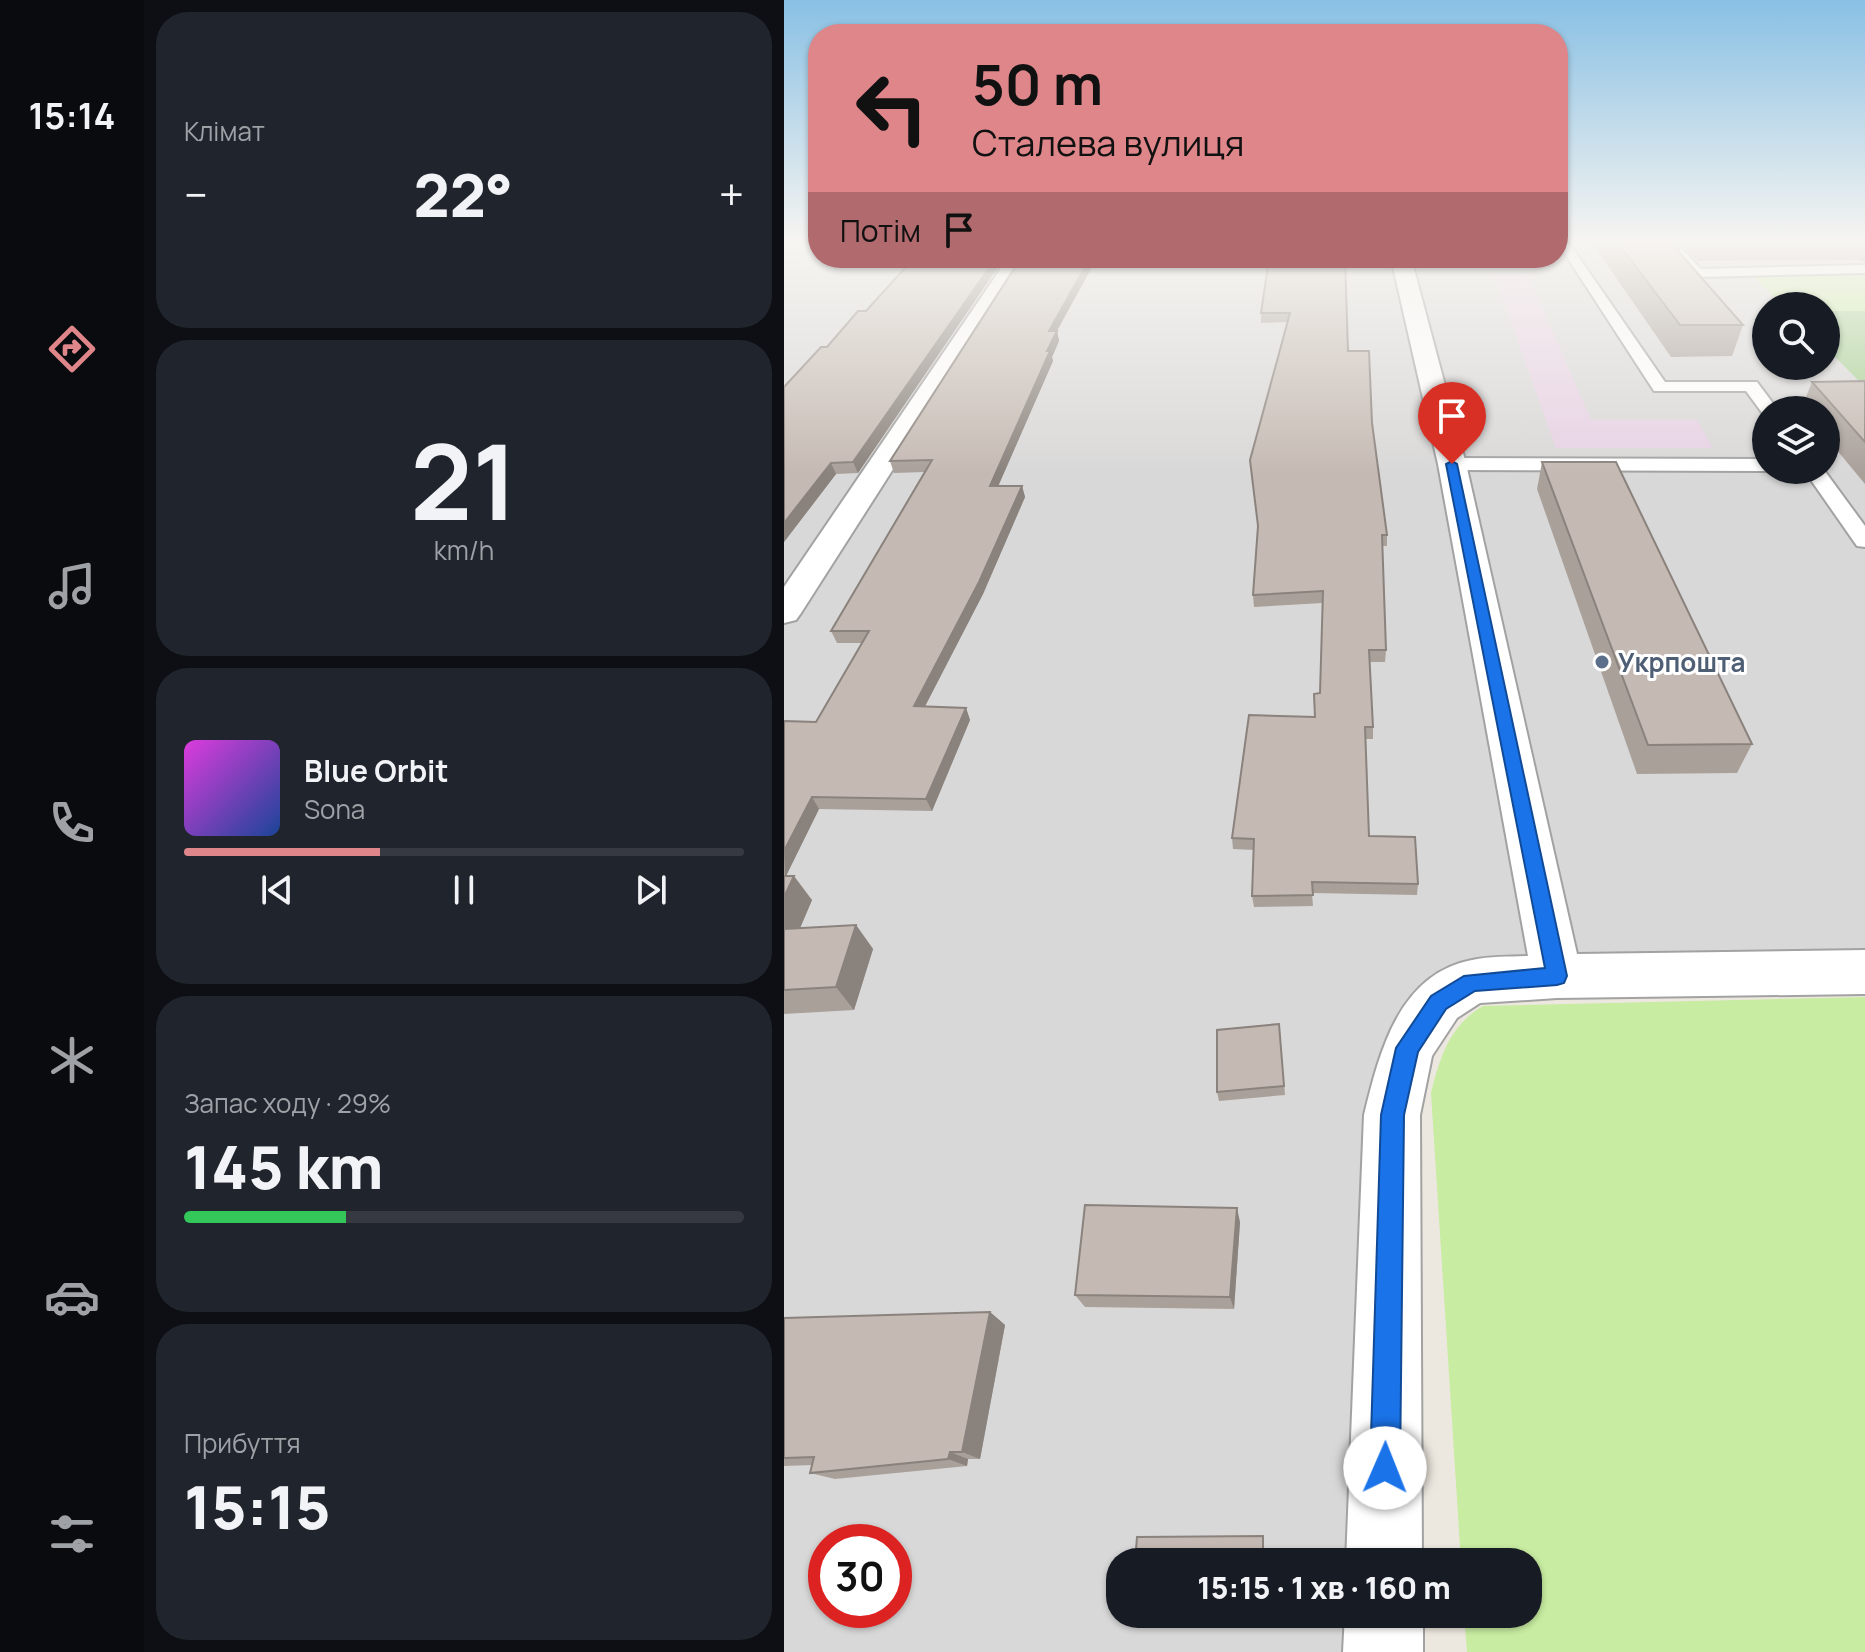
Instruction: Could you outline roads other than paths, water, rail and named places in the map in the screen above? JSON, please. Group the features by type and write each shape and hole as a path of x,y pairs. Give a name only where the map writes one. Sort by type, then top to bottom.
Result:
{"street":[{"path":"784,613 977,320"},
{"path":"1416,320 1452,464 1557,976"},
{"path":"1384,1548 1392,1115 1407,1048 1439,1002 1471,982 1557,976 1865,972"},
{"path":"1383,1652 1384,1628"}],"lane":[{"path":"1615,320 1660,387 1751,386 1758,396"},
{"path":"1452,464 1752,465"},
{"path":"1824,484 1865,541"}],"place":[{"name":"Укрпошта","path":"1602,662"}]}
